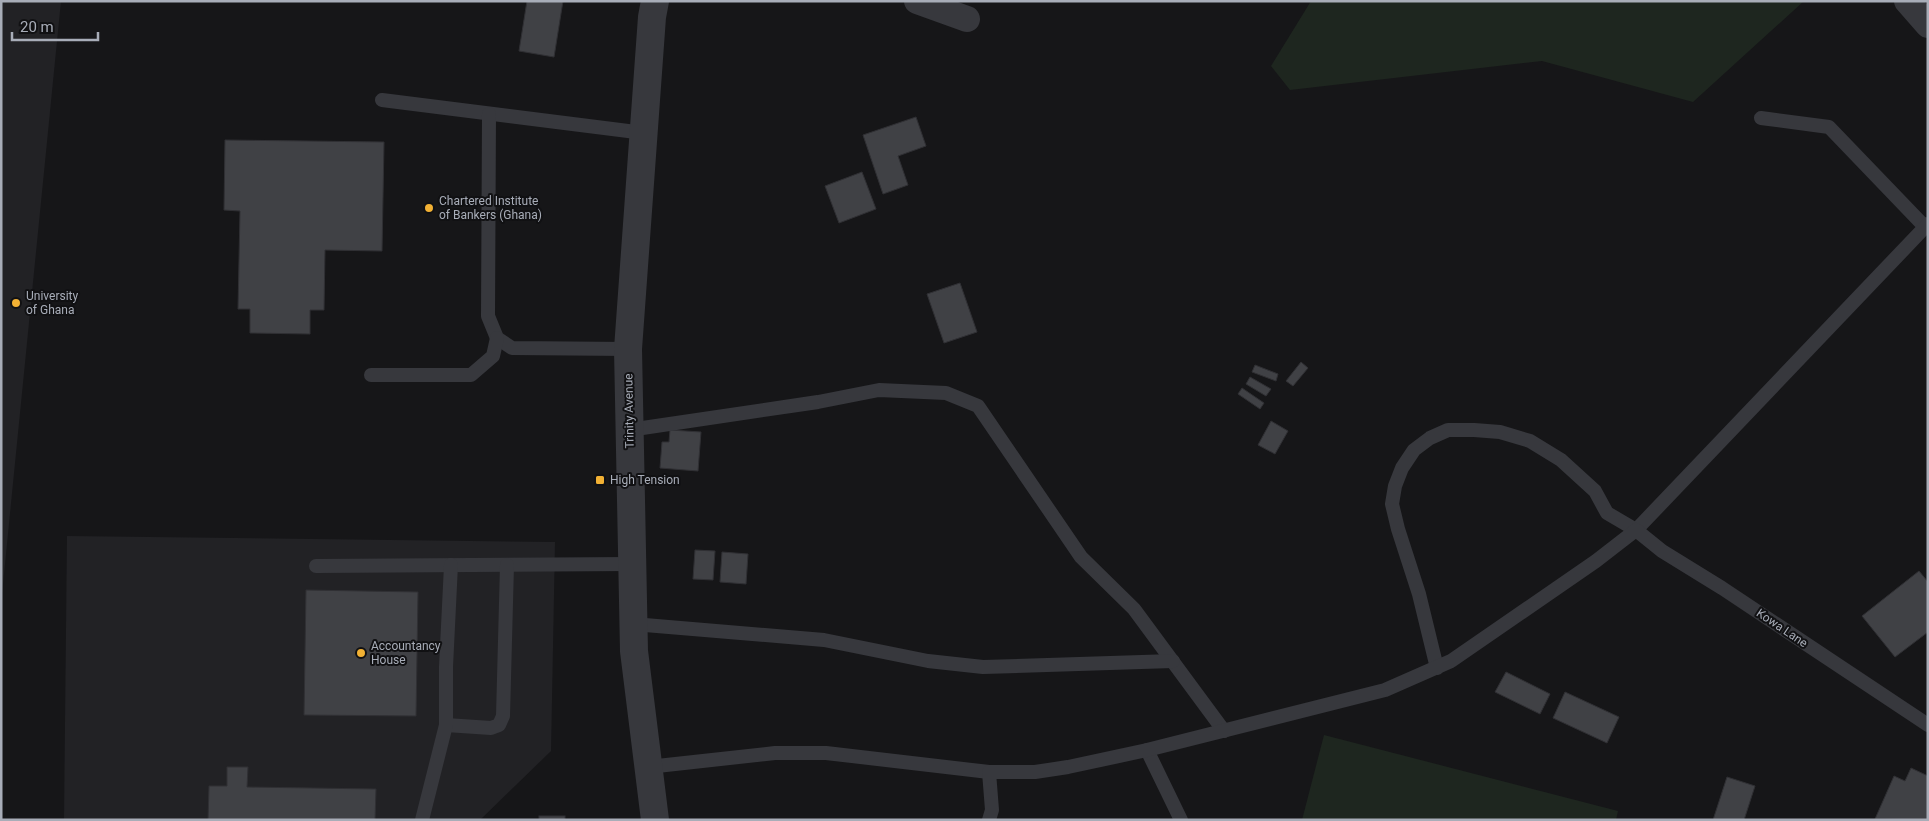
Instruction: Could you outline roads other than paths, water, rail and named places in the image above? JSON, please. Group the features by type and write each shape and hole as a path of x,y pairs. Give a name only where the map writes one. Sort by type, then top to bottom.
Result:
{"street":[{"name":"Trinity Avenue","path":"654,1 628,349 634,651 654,820"},
{"path":"917,1 967,19"},
{"path":"1907,1 1928,25"}],"lane":[{"path":"382,100 644,133"},
{"path":"489,114 488,316 497,338 512,348 628,349"},
{"path":"648,767 775,753 826,753 989,772 1035,772 1147,750 1385,690 1451,661 1596,561 1636,530 1927,226 1829,127 1761,118"},
{"path":"371,375 471,375 493,356 497,338"},
{"path":"630,430 808,403 879,390 946,393 978,406 1081,557 1134,608 1224,731"},
{"name":"Kowa Lane","path":"1437,668 1419,594 1392,504 1395,486 1402,468 1414,450 1430,438 1448,430 1500,432 1530,441 1561,460 1595,491 1607,514 1636,530 1662,552 1722,588 1928,725"},
{"path":"316,566 632,564"},
{"path":"422,820 446,726 446,666 451,565"},
{"path":"446,726 491,728 500,726 503,716 507,565"},
{"path":"633,624 824,640 928,661 983,668 1173,661"},
{"path":"1147,750 1180,820"},
{"path":"989,772 992,810 989,820"}],"place":[{"name":"Chartered Institute of Bankers (Ghana)","path":"429,208"},
{"name":"University of Ghana","path":"16,303"},
{"name":"High Tension","path":"600,480"},
{"name":"Accountancy House","path":"361,653"}]}
